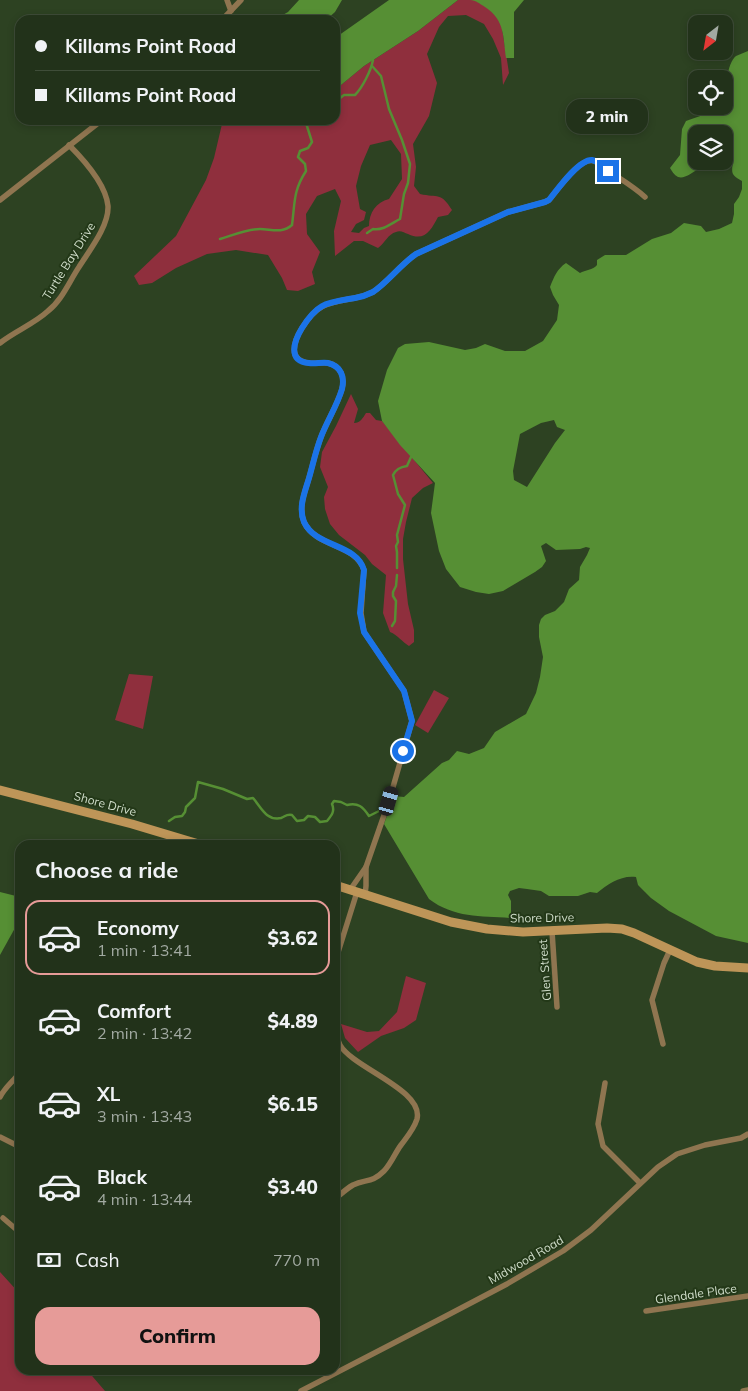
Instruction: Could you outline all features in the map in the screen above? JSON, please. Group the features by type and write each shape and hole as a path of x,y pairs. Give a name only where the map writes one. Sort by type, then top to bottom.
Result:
{"main road":[{"name":"Shore Drive","path":"0,790 185,840"},
{"name":"Shore Drive","path":"340,887 477,928 523,932 618,928 634,933 702,964 748,968"}],"street":[{"path":"227,0 232,11"},
{"path":"228,15 241,0"},
{"path":"0,200 95,125"},
{"name":"Turtle Bay Drive","path":"0,343 55,305 86,257 107,215 108,204 94,174 69,145"},
{"path":"340,946 389,801 412,721 404,691 364,632 360,613 364,570 362,564 350,552 322,540 311,532 302,515 303,498 320,438 344,380 342,371 336,366 327,363 306,363 297,358 294,352 295,341 309,317 321,306 365,296 380,286 416,254 508,212 549,200 576,168 588,160 593,160 600,164 637,189 645,197"},
{"path":"357,892 366,886 366,867"},
{"name":"Glen Street","path":"552,931 557,1007"},
{"path":"663,1044 652,998 670,950"},
{"path":"340,1044 349,1055 393,1084 408,1097 416,1108 417,1118 412,1130 386,1169 376,1178 356,1184 340,1195"},
{"path":"0,1097 6,1087 15,1079"},
{"path":"604,1083 598,1124 603,1146 640,1183"},
{"name":"Midwood Road","path":"340,1371 507,1284 563,1251 591,1230 658,1167 677,1154 705,1145 741,1138 748,1134"},
{"path":"0,1137 15,1144"},
{"path":"3,1218 15,1228"},
{"name":"Glendale Place","path":"646,1311 748,1296"},
{"name":"Midwood Road","path":"301,1391 332,1375"},
{"path":"743,1391 748,1390"}],"shaded area":[{"path":"299,0 342,0 332,15 283,15"},
{"path":"389,0 458,0 418,31 364,66 340,86 340,34"},
{"path":"458,0 475,0 491,10 501,22 509,73 503,85 501,58 493,39 484,24 466,15 448,16 439,27 427,54 437,83 429,116 413,144 416,167 414,186 420,194 439,197 445,200 452,210 448,215 438,217 430,230 423,236 414,236 398,231 393,233 378,248 363,241 354,241 335,256 334,231 341,201 335,189 317,196 306,214 307,234 320,252 312,272 315,284 298,291 287,290 268,255 236,250 207,254 176,268 152,283 139,285 134,276 176,236 206,180 214,158 222,125 340,125 340,86 364,66 418,31","holes":["391,140 401,154 402,179 389,199 384,200 374,209 370,217 369,226 359,233 351,232 356,224 364,220 366,212 360,209 356,186 361,166 370,145"]},
{"path":"470,0 524,0 514,12 514,58 506,58 500,23 492,12 476,1"},
{"path":"748,51 748,943 716,936 669,911 651,898 638,885 636,877 625,877 610,883 597,893 590,892 578,896 549,896 541,891 519,888 510,891 508,895 511,901 511,918 468,915 448,910 429,899 384,824 394,796 404,797 442,763 449,760 457,751 469,754 484,748 495,732 526,714 536,693 540,677 543,657 539,637 541,619 555,611 564,602 569,589 579,580 580,567 590,548 556,550 546,543 541,546 546,561 542,567 503,591 489,594 460,587 446,569 439,551 431,513 435,483 400,445 382,421 378,401 387,370 398,348 405,344 429,342 465,350 485,344 505,351 525,351 543,341 557,320 559,305 550,287 558,271 566,263 580,273 595,267 597,260 605,255 626,255 652,239 671,233 684,223 701,226 706,232 732,223 734,204 742,189 742,181 734,176 732,172 733,125 688,125 688,170 697,170 686,176 678,177 670,168 680,155 682,129 686,121 702,115 733,115 733,70 729,70 736,56","holes":["554,420 557,427 565,430 527,487 514,480 513,471 520,434 541,423"]},
{"path":"351,394 358,409 354,423 360,421 366,413 370,413 376,420 382,421 433,483 423,488 412,498 403,539 403,559 408,604 414,630 414,642 409,646 390,632 383,613 386,575 372,564 365,555 339,535 330,524 325,509 324,497 328,487 320,467 322,452"},
{"path":"129,674 153,676 143,729 115,720"},
{"path":"434,690 449,698 428,733 415,725"},
{"path":"0,892 15,896 15,928 0,955"},
{"path":"406,976 426,983 416,1020 404,1028 381,1036 358,1052 345,1038 341,1024 367,1032 379,1031 397,1012"},
{"path":"0,1272 15,1288 15,1375 91,1375 105,1391 0,1391"}],"waterway":[{"path":"340,98 344,95 355,95 366,79 373,60"},
{"path":"367,233 373,229 384,228 400,219 410,164 389,109 381,76 372,66"},
{"path":"220,239 250,230 280,230 292,225 297,191 306,171 305,164 298,157 300,151 308,148 312,142 307,125"},
{"path":"397,568 397,535 405,505 398,494 393,475 398,469 407,466 411,457"},
{"path":"392,626 395,621 396,601 393,592 396,586 397,575"},
{"path":"169,821 175,817 182,816 185,812 186,807 195,798 198,782 223,789 247,799 253,798 264,812 276,818 292,815 297,821 304,820 308,816 315,817 320,822 327,821 332,813 334,801 347,805 357,805 369,816 381,810"}],"route":[{"path":"403,751 412,721 404,691 364,632 360,613 364,570 362,564 350,552 322,540 311,532 302,515 303,498 320,438 344,380 342,371 336,366 327,363 306,363 297,358 294,352 295,341 301,329 316,309 332,302 365,296 373,292 416,254 515,209 540,204 549,200 576,168 588,160 593,160 608,171"}]}
